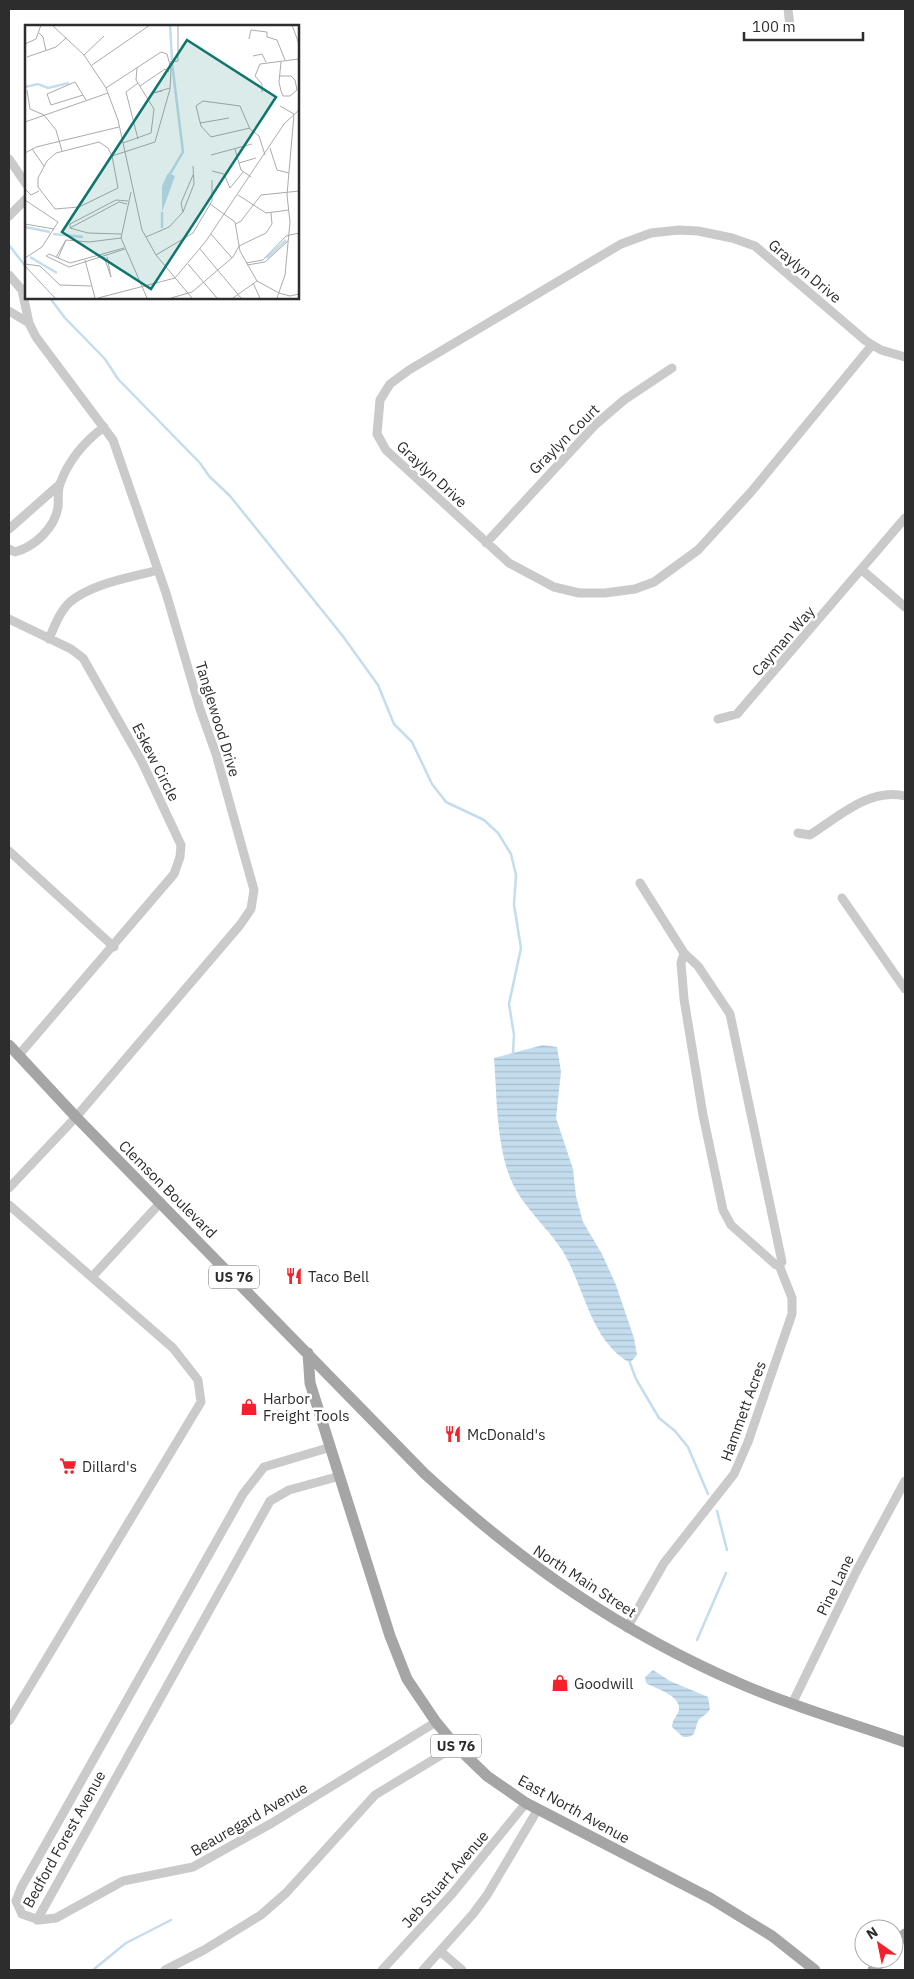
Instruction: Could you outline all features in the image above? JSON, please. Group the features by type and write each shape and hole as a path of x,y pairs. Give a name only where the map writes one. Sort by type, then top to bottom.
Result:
{"main road":[{"name":"Clemson Boulevard","path":"9,1045 76,1117 308,1353"},
{"name":"East North Avenue","path":"308,1353 310,1383 390,1636 408,1679 436,1722 456,1746 487,1776 526,1803 710,1898 772,1936 815,1970"},
{"name":"North Main Street","path":"308,1353 419,1468 472,1517 516,1553 573,1593 627,1628 724,1677 792,1704 905,1742"}],"street":[{"path":"788,9 790,26"},
{"path":"9,159 25,183"},
{"path":"9,216 25,200"},
{"name":"Graylyn Drive","path":"872,345 751,492 698,550 654,582 635,589 605,593 580,593 554,586 535,578 509,563 386,450 377,434 380,400 390,384 409,370 621,244 651,233 678,230 698,231 732,238 755,246 872,345 881,350 905,357"},
{"path":"9,274 22,290 29,323"},
{"name":"Tanglewood Drive","path":"9,311 29,323 36,337 113,440 158,570 216,754 254,890 252,909 192,982 76,1117 9,1188"},
{"name":"Graylyn Court","path":"486,543 595,425 624,400 672,368"},
{"path":"9,529 60,485 80,449 104,427"},
{"path":"9,550 15,552 24,550 47,531 58,507 60,485"},
{"name":"Cayman Way","path":"718,719 737,714 905,518"},
{"path":"49,639 55,625 69,603 86,592 158,570"},
{"path":"862,570 905,607"},
{"name":"Eskew Circle","path":"9,619 71,649 83,658 142,762 181,845 180,857 174,874 18,1056"},
{"path":"798,832 810,836 873,797 893,794 905,796"},
{"path":"9,851 114,946"},
{"name":"Hammett Acres","path":"627,1628 664,1563 725,1489 738,1466 792,1314 792,1298 779,1265 782,1262 730,1014 698,966 684,954 640,883"},
{"path":"842,898 905,989"},
{"path":"684,954 682,963 684,999 723,1210 731,1225 751,1245 776,1265 779,1265"},
{"path":"92,1277 160,1202"},
{"path":"9,1205 173,1348 198,1380 201,1402 9,1721"},
{"name":"Bedford Forest Avenue","path":"331,1447 264,1467 243,1494 21,1888 16,1901 22,1914 37,1920 270,1501 289,1490 340,1476"},
{"name":"Pine Lane","path":"792,1704 856,1572 905,1481"},
{"name":"Beauregard Avenue","path":"37,1920 56,1918 123,1881 200,1864 280,1818 436,1722"},
{"path":"165,1970 204,1950 261,1915 286,1893 375,1794 456,1746"},
{"name":"Jeb Stuart Avenue","path":"382,1970 458,1887 526,1803"},
{"path":"425,1970 487,1895 538,1809"},
{"path":"440,1950 462,1970"}],"water":[{"path":"543,1045 557,1047 561,1072 556,1118 573,1169 576,1196 583,1222 602,1254 616,1285 634,1338 637,1355 630,1363 616,1353 605,1340 589,1311 570,1264 562,1250 520,1196 509,1175 505,1161 498,1117 494,1058"},
{"path":"653,1670 670,1681 708,1697 710,1709 699,1720 693,1735 683,1737 672,1727 679,1709 678,1704 672,1696 646,1683 645,1677"}],"waterway":[{"path":"9,245 25,266"},
{"path":"51,299 65,318 105,359 118,379 230,496 342,635 378,685 394,724 412,742 432,784 446,802 484,820 498,833 511,854 516,875 514,905 521,948 509,1004 514,1035 513,1053"},
{"path":"630,1363 636,1379 659,1418 675,1431 688,1447 708,1494"},
{"path":"717,1511 727,1550"},
{"path":"697,1640 726,1573"},
{"path":"93,1970 126,1943 171,1920"}],"place":[{"name":"Taco Bell","path":"294,1276"},
{"name":"Harbor Freight Tools","path":"249,1407"},
{"name":"McDonald's","path":"453,1434"},
{"name":"Dillard's","path":"68,1466"},
{"name":"Goodwill","path":"560,1683"}]}
